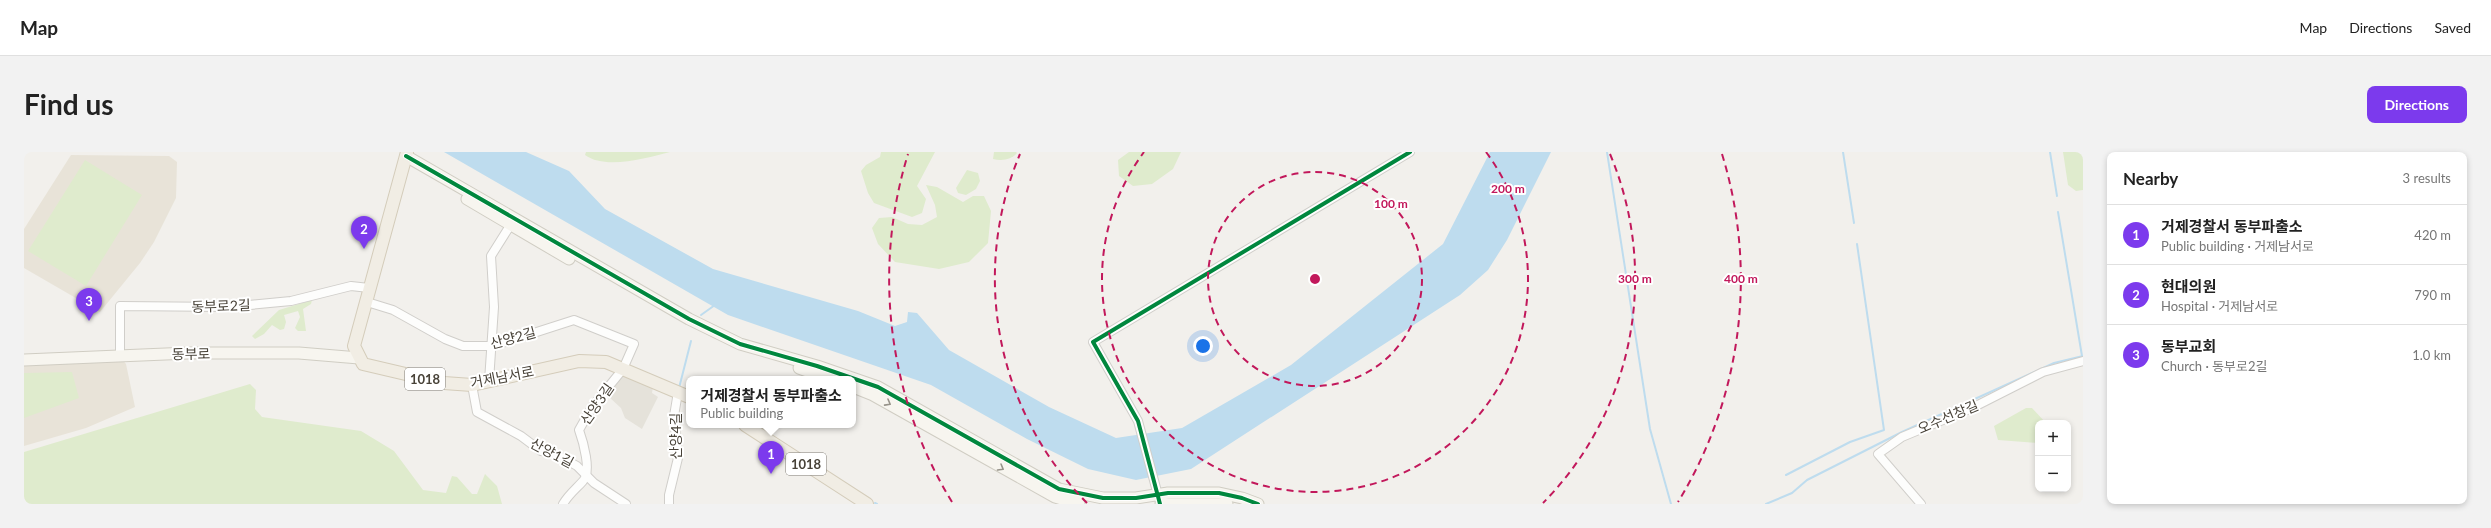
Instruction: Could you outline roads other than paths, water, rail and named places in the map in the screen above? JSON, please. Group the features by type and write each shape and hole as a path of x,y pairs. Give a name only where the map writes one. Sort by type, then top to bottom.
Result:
{"main road":[{"path":"358,358 354,346 406,156"},
{"name":"거제남서로","path":"358,358 363,364 444,383 472,385 579,361 606,362 684,394"},
{"name":"1018","path":"750,428 866,504"}],"street":[{"path":"1158,497 1138,420 1093,342 1410,152"},
{"path":"406,156 438,174 512,221 689,319 740,344 846,376"},
{"path":"406,156 512,221 706,336 737,349 821,376"},
{"path":"489,381 493,346 491,256 512,221"},
{"name":"동부로2길","path":"120,357 120,306 229,307 291,301 351,286 369,288"},
{"name":"산양2길","path":"367,302 393,310 445,339 463,346 493,346 574,320 634,344 623,370"},
{"name":"동부로","path":"24,360 189,353 292,353 358,358"},
{"name":"오수선창길","path":"1921,504 1878,454 1902,437 1972,408 2043,372 2083,362"},
{"name":"산양3길","path":"587,474 583,442 579,430 592,407 623,370"},
{"path":"856,379 878,387 1059,489 1102,498 1158,497 1219,492 1258,504"},
{"name":"산양1길","path":"472,385 477,412 521,436 542,451 552,452 587,474 594,484 626,504"},
{"path":"856,388 879,398 1055,497 1079,504"},
{"name":"산양4길","path":"669,504 669,495 678,458 674,416 684,394"},
{"path":"563,504 569,493 585,480 587,474"},
{"path":"1158,497 1227,504"}],"water":[{"path":"444,152 526,152 569,171 605,209 713,269 858,311 895,326 907,322 908,312 917,313 949,350 1049,407 1116,438 1182,428 1291,365 1443,244 1490,152 1551,152 1507,240 1488,270 1460,295 1191,469 1136,480 1088,469 1027,439 931,385 728,315"}],"waterway":[{"path":"1607,152 1650,429 1671,504"},
{"path":"1843,152 1854,223"},
{"path":"2050,152 2057,196"},
{"path":"2058,212 2082,356"},
{"path":"1786,475 1850,442 1884,430 1857,244"},
{"path":"701,315 715,305"},
{"path":"679,388 691,341"},
{"path":"1766,504 1792,493 1807,480 1902,432 2054,363 2083,356"}],"place":[{"name":"현대의원","path":"364,249"},
{"name":"동부교회","path":"89,321"},
{"name":"거제경찰서 동부파출소","path":"771,474"}]}
